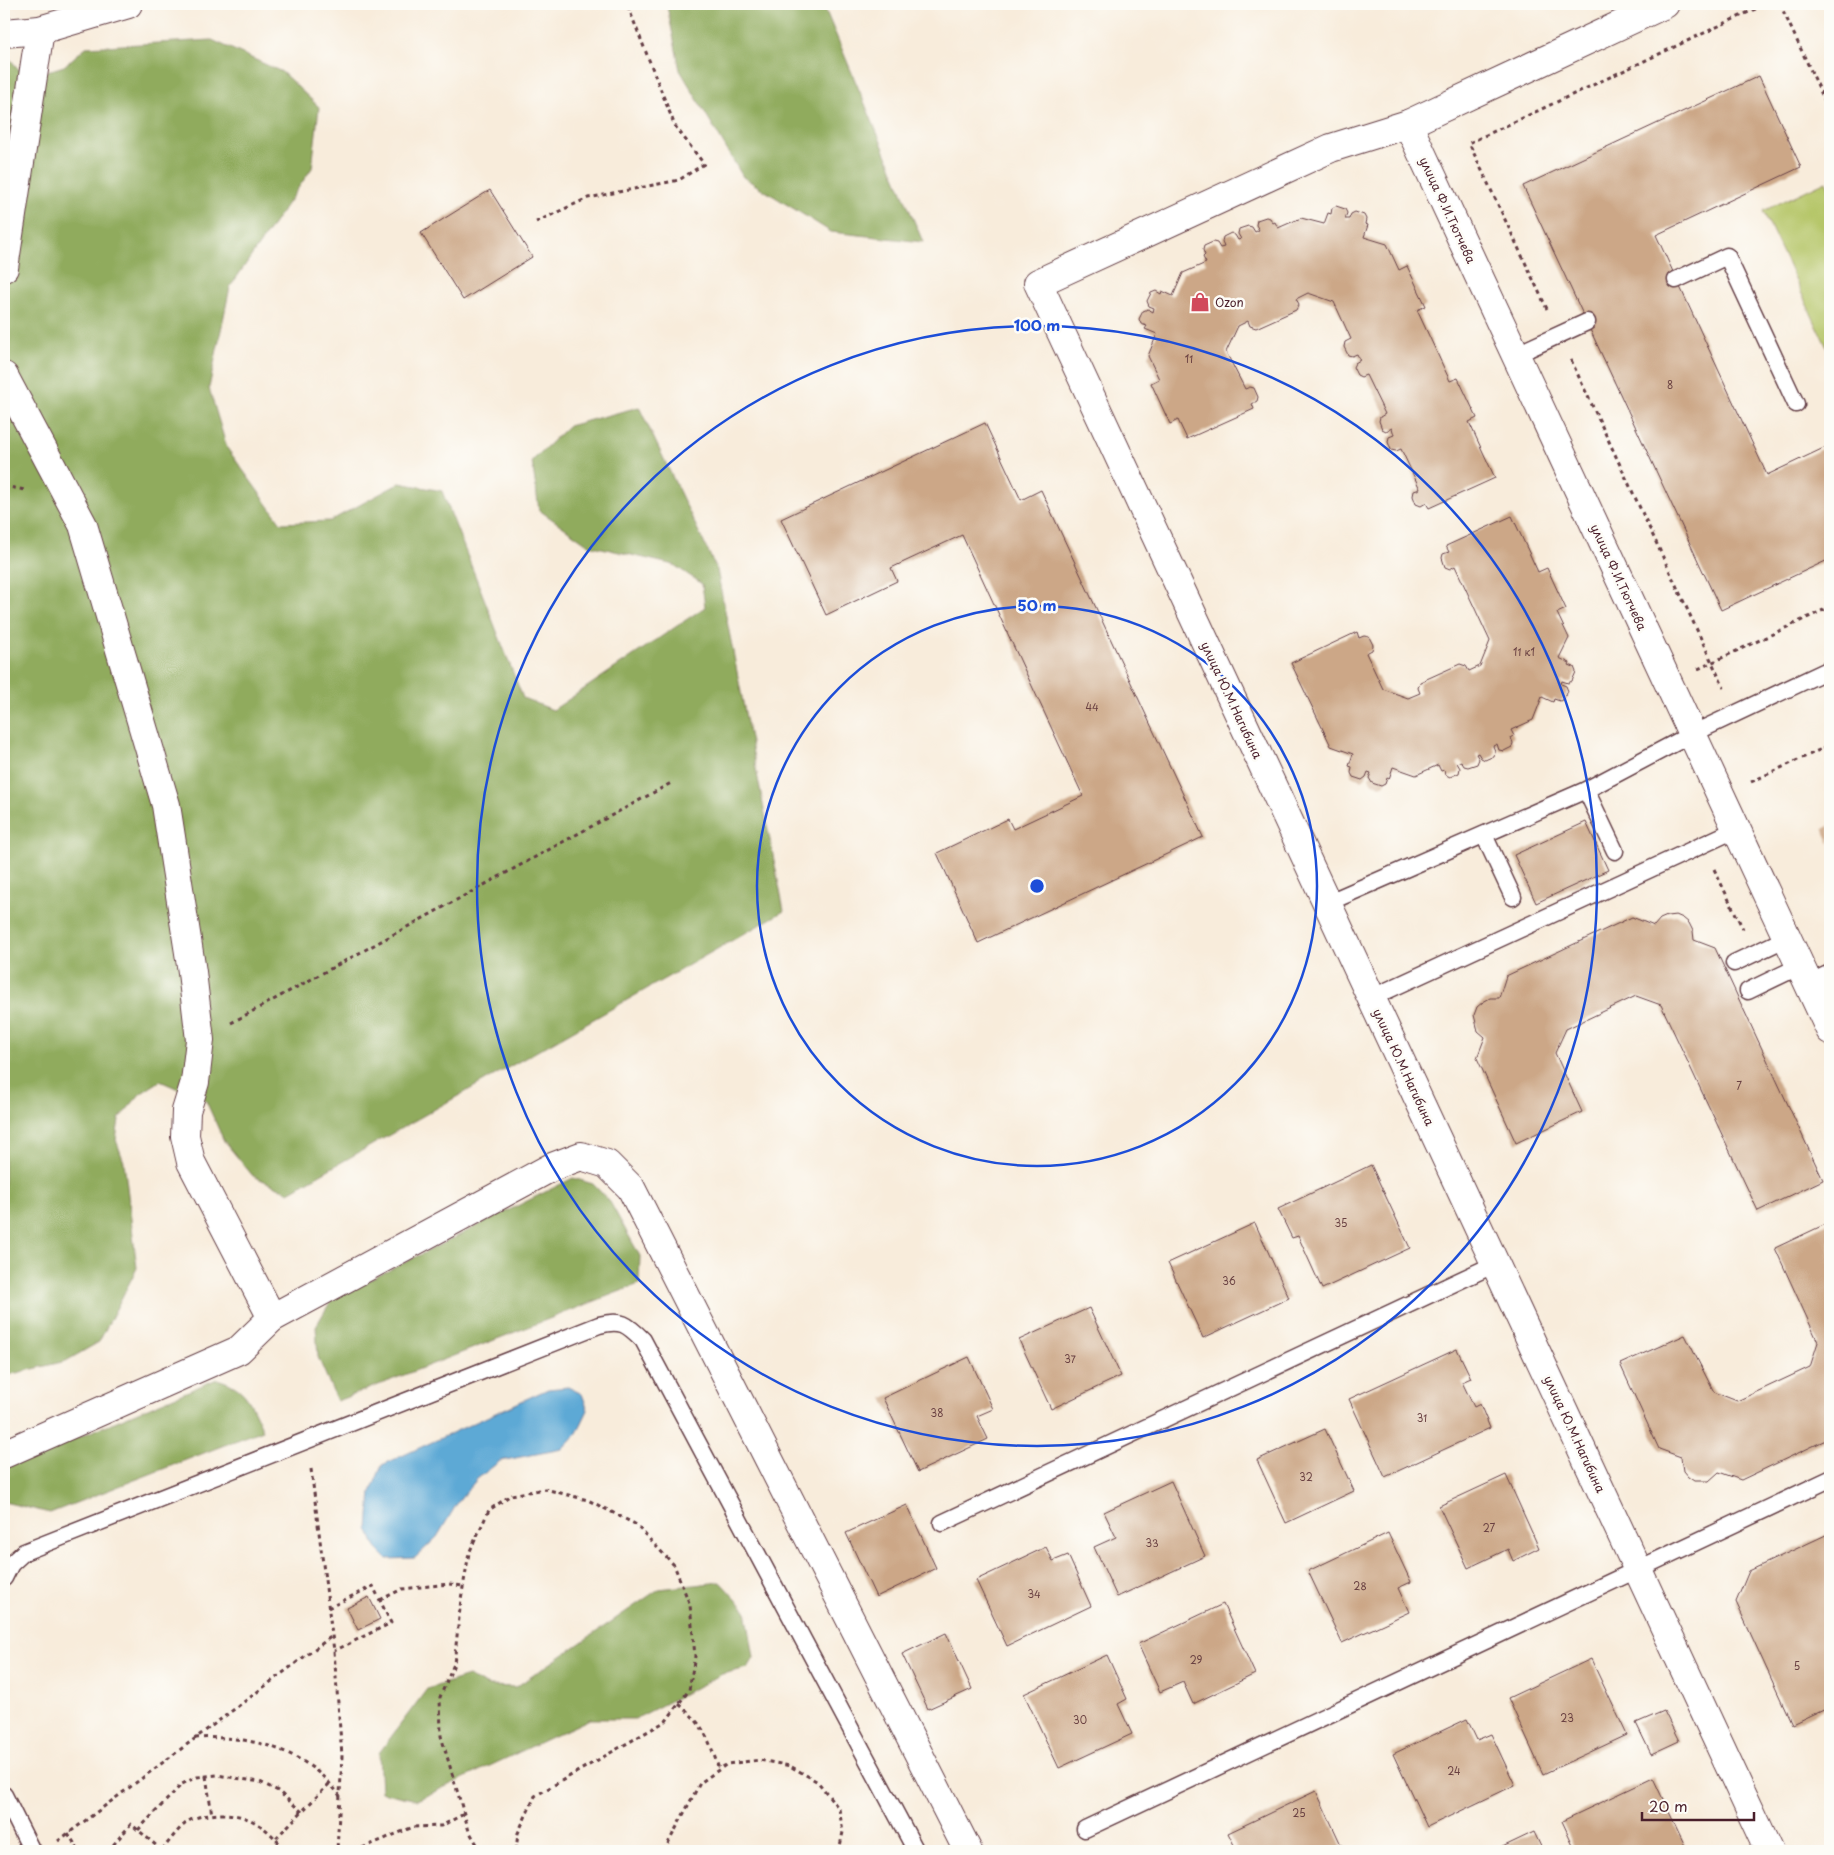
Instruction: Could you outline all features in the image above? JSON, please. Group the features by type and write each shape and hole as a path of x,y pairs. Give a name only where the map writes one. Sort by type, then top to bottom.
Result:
{"street":[{"path":"4,33 40,30 128,4"},
{"path":"1408,124 1665,4"},
{"path":"4,268 40,30"},
{"name":"улица Ю.М.Нагибина","path":"1408,124 1331,148 1038,283 1769,1851"},
{"name":"улица Ф.И.Тютчева","path":"1408,124 1787,938 1813,974 1830,1030"},
{"path":"4,376 83,525 166,805 192,972 200,1040 195,1082 186,1111 185,1136 191,1162 272,1318"},
{"path":"4,1454 238,1350 272,1318 552,1167 581,1156 607,1164 631,1188 968,1851"}],"lane":[{"path":"1676,280 1728,256 1796,404"},
{"path":"1516,355 1587,322"},
{"path":"1327,903 1586,790 1692,734 1830,669"},
{"path":"1586,790 1615,851"},
{"path":"1371,998 1737,829"},
{"path":"1484,836 1513,897"},
{"path":"1734,963 1787,938"},
{"path":"1748,991 1813,974"},
{"path":"942,1523 1496,1264"},
{"path":"4,1578 11,1564 24,1552 599,1325 614,1321 631,1328 642,1340 916,1851"},
{"path":"1085,1829 1830,1479"},
{"path":"4,1795 32,1851"}],"path":[{"path":"536,222 588,198 679,180 704,164 675,126 627,4"},
{"path":"1725,691 1469,143 1766,4"},
{"path":"1780,4 1830,112"},
{"path":"1668,683 1830,607"},
{"path":"1721,796 1830,745"},
{"path":"200,1040 671,783"},
{"path":"1705,873 1714,869 1754,954"},
{"path":"307,1440 334,1651 342,1756 337,1851"},
{"path":"482,1851 469,1831 440,1736 440,1697 454,1664 462,1586 469,1553 489,1510 511,1495 545,1489 588,1500 635,1524 674,1565 690,1604 696,1656 689,1690 666,1721 535,1796 518,1833 516,1851"},
{"path":"380,1600 402,1589 449,1584 462,1586"},
{"path":"328,1608 373,1586 391,1623 334,1651"},
{"path":"55,1842 332,1636"},
{"path":"678,1704 694,1718 707,1736 719,1770"},
{"path":"195,1738 237,1738 274,1746 297,1758 330,1783 340,1796"},
{"path":"664,1851 700,1784 727,1764 760,1760 790,1766 818,1782 839,1809 843,1832 839,1851"},
{"path":"138,1830 182,1784 196,1777 217,1775 260,1782 278,1791 302,1812"},
{"path":"206,1776 212,1814"},
{"path":"276,1838 330,1783"},
{"path":"162,1850 185,1823 198,1817 212,1814 234,1814 250,1818 266,1828 285,1851"},
{"path":"355,1851 413,1828 440,1826 464,1814"},
{"path":"108,1851 131,1824 158,1847"},
{"path":"68,1833 79,1851"},
{"path":"112,1846 118,1851"}],"green space":[{"path":"669,4 823,4 923,242 831,232 743,177 680,70 667,6"},
{"path":"212,40 282,72 319,107 312,168 230,287 209,388 227,448 281,523 330,521 400,483 442,491 523,698 553,710 705,607 702,584 674,565 589,545 539,510 532,461 568,426 639,407 717,570 784,911 289,1192 253,1176 224,1141 206,1101 160,1081 140,1094 119,1119 116,1140 124,1162 137,1268 99,1342 66,1361 4,1376 4,52 26,78 64,66 86,47"},
{"path":"1826,181 1830,190 1830,354 1763,211"},
{"path":"573,1178 593,1184 610,1202 640,1256 639,1284 337,1401 318,1357 316,1326 332,1299"},
{"path":"217,1379 242,1392 251,1404 263,1430 50,1513 4,1502 4,1472 7,1467"},
{"path":"720,1582 746,1610 754,1658 748,1668 722,1674 635,1719 590,1719 417,1800 381,1792 379,1753 427,1689 468,1676 488,1686 516,1687 659,1589"}],"water":[{"path":"568,1387 582,1394 588,1410 577,1433 562,1449 500,1461 477,1479 458,1502 437,1537 415,1558 387,1559 376,1548 368,1529 371,1492 382,1465 548,1389"}],"building":[{"path":"1759,76 1801,167 1656,235 1767,475 1830,445 1830,559 1721,610 1523,186"},
{"path":"490,190 532,257 463,300 421,233"},
{"path":"1336,206 1345,209 1347,213 1345,219 1349,219 1351,214 1355,212 1364,215 1366,219 1365,224 1368,225 1364,237 1387,244 1399,270 1407,266 1426,306 1417,310 1450,381 1458,378 1477,418 1469,422 1495,478 1429,508 1426,503 1421,506 1416,504 1413,496 1414,491 1420,489 1401,449 1391,450 1388,442 1389,437 1394,435 1392,428 1386,431 1382,429 1379,421 1380,417 1385,414 1366,375 1361,377 1357,375 1353,367 1360,360 1357,354 1348,355 1344,347 1345,342 1351,339 1334,302 1308,293 1296,299 1299,304 1296,310 1256,328 1250,326 1248,321 1238,326 1226,352 1245,389 1254,388 1258,397 1257,401 1252,404 1254,409 1187,439 1178,420 1170,424 1151,383 1159,379 1148,356 1157,334 1145,329 1147,326 1141,324 1139,319 1143,311 1148,309 1153,312 1154,308 1149,306 1147,301 1151,293 1156,291 1161,294 1162,291 1173,296 1183,273 1206,263 1203,257 1205,255 1204,246 1213,242 1217,243 1220,248 1224,247 1223,237 1231,233 1238,240 1241,239 1238,234 1239,229 1248,226 1252,227 1255,232 1259,230 1256,225 1257,220 1266,217 1270,218 1278,228 1301,218 1324,224 1328,213 1331,214 1332,208"},
{"path":"985,423 1021,500 1041,490 1203,837 978,943 937,853 1008,819 1013,829 1083,796 962,535 891,568 897,581 826,615 781,519"},
{"path":"1512,516 1538,572 1547,568 1566,609 1557,613 1569,638 1559,658 1570,663 1569,665 1574,667 1576,672 1572,681 1568,683 1562,681 1561,684 1566,686 1568,691 1564,699 1560,701 1554,699 1553,702 1542,697 1533,720 1511,730 1514,736 1511,738 1512,747 1504,751 1499,750 1497,744 1493,746 1494,756 1485,760 1478,753 1476,754 1479,759 1477,764 1468,767 1464,766 1461,761 1457,763 1460,768 1459,773 1450,777 1446,775 1444,770 1441,771 1438,765 1416,775 1393,767 1389,779 1387,778 1385,784 1381,786 1372,783 1369,778 1371,773 1368,772 1362,780 1353,777 1351,773 1352,767 1349,766 1353,754 1331,746 1291,663 1357,632 1359,638 1369,637 1373,645 1372,650 1366,653 1383,689 1408,698 1420,693 1418,688 1420,682 1460,664 1466,666 1469,671 1480,666 1490,641 1455,566 1450,569 1445,567 1442,558 1443,554 1449,552 1446,546"},
{"path":"1586,822 1608,870 1536,903 1514,855"},
{"path":"1830,825 1830,844 1823,829"},
{"path":"1676,915 1689,923 1693,931 1694,940 1715,948 1823,1180 1758,1211 1661,1005 1636,996 1566,1029 1555,1053 1582,1112 1516,1143 1477,1058 1485,1037 1478,1031 1474,1015 1477,1007 1483,1002 1490,998 1499,998 1506,976 1632,917 1654,926 1660,919"},
{"path":"1371,1165 1410,1248 1322,1289 1298,1236 1292,1238 1278,1209"},
{"path":"1830,1222 1830,1438 1741,1480 1719,1472 1709,1481 1694,1481 1683,1471 1681,1457 1659,1449 1620,1364 1685,1335 1714,1392 1737,1401 1810,1367 1818,1342 1775,1248"},
{"path":"1255,1223 1289,1298 1203,1338 1168,1263"},
{"path":"1089,1308 1121,1376 1051,1409 1019,1340"},
{"path":"1457,1349 1471,1378 1462,1382 1474,1407 1480,1404 1490,1428 1385,1477 1349,1399"},
{"path":"969,1357 993,1409 977,1416 988,1439 918,1472 883,1398"},
{"path":"1325,1429 1354,1491 1286,1523 1257,1460"},
{"path":"1506,1475 1539,1548 1513,1561 1508,1549 1468,1568 1439,1506"},
{"path":"1171,1481 1205,1556 1117,1597 1094,1547 1116,1537 1104,1512"},
{"path":"907,1505 936,1568 876,1597 846,1533"},
{"path":"1388,1533 1411,1582 1398,1588 1409,1612 1342,1643 1308,1571"},
{"path":"1830,1533 1830,1706 1792,1724 1736,1602 1749,1571"},
{"path":"1046,1547 1053,1561 1068,1555 1091,1606 1007,1646 976,1580"},
{"path":"369,1597 380,1619 358,1630 347,1608"},
{"path":"1223,1604 1255,1674 1193,1704 1183,1682 1160,1692 1138,1644"},
{"path":"946,1633 972,1689 928,1709 902,1654"},
{"path":"1107,1655 1127,1699 1118,1704 1132,1734 1059,1768 1024,1694"},
{"path":"1591,1659 1627,1735 1543,1774 1508,1698"},
{"path":"1664,1711 1679,1741 1651,1754 1636,1723"},
{"path":"1467,1719 1477,1740 1491,1734 1515,1785 1427,1827 1393,1754"},
{"path":"1653,1778 1686,1848 1680,1851 1576,1851 1562,1821"},
{"path":"1316,1791 1344,1851 1237,1851 1228,1833"},
{"path":"1534,1832 1543,1851 1494,1851"}],"place":[{"name":"Ozon","path":"1200,302"}]}
